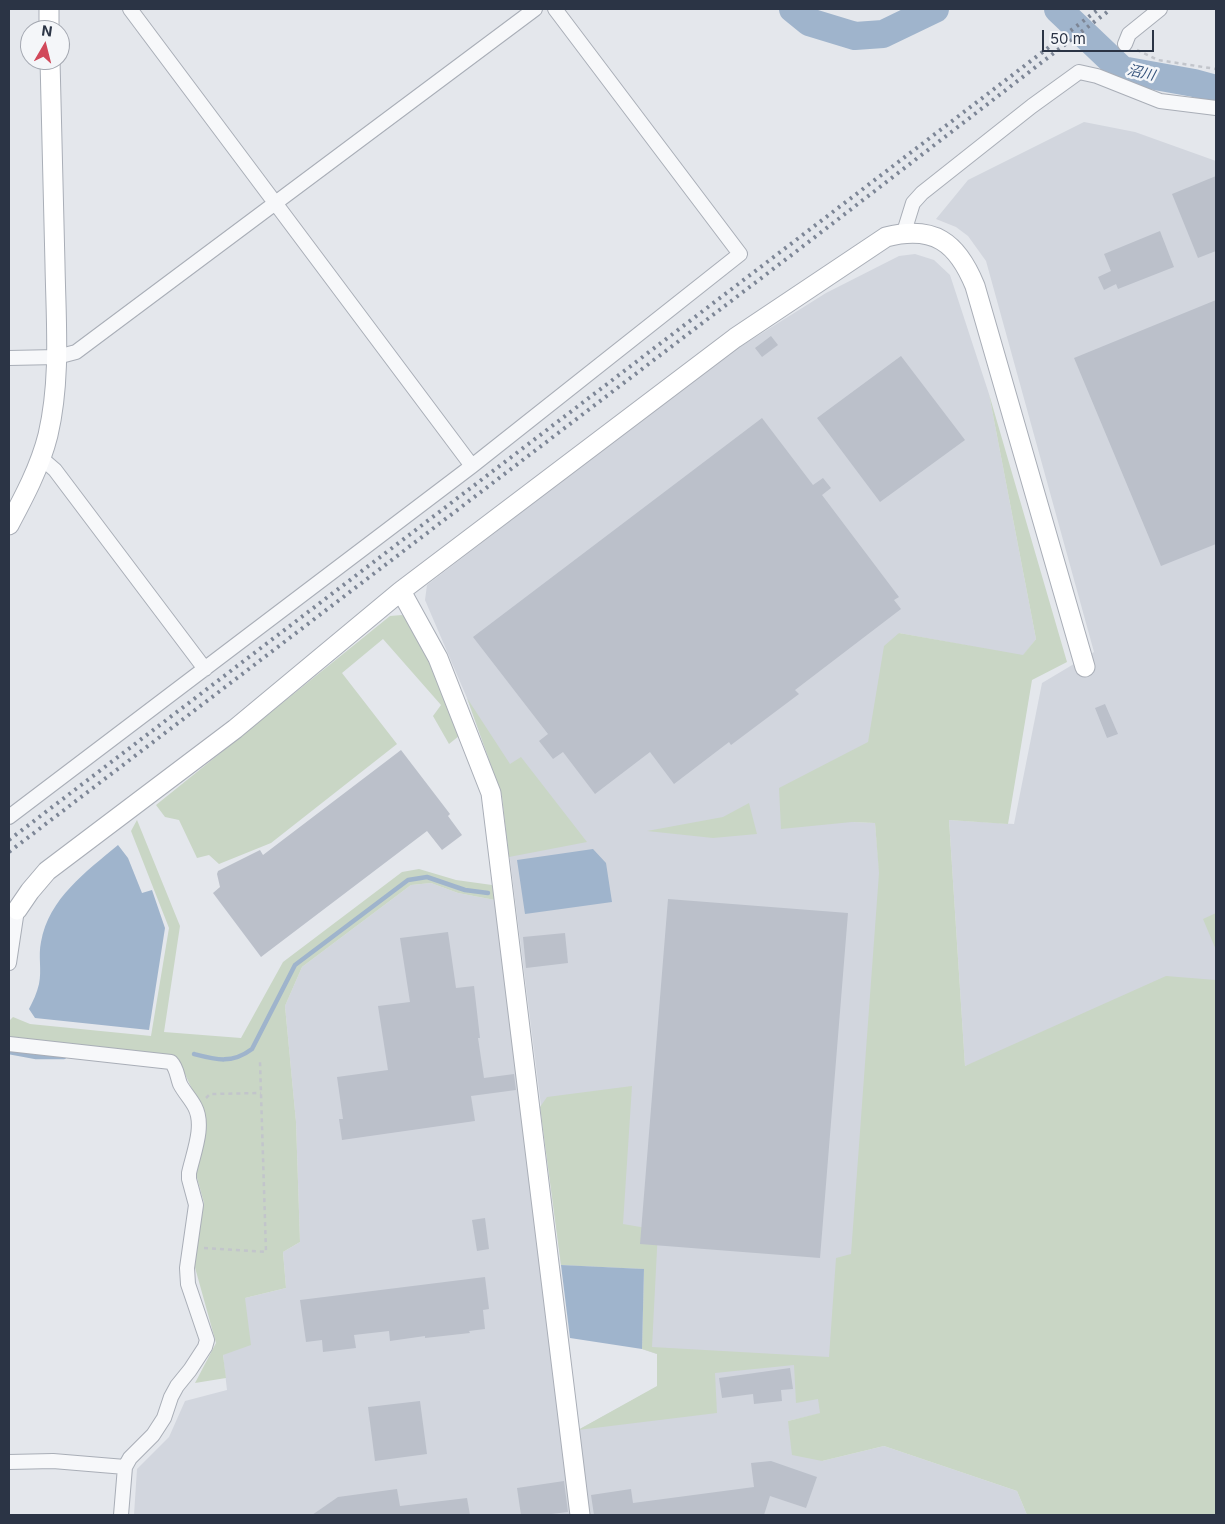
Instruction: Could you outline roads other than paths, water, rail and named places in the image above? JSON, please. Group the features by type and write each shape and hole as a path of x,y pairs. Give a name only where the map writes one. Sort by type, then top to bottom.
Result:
{"street":[{"path":"130,9 472,466"},
{"path":"9,358 57,357 76,352 535,9"},
{"path":"9,817 472,466 740,254 555,9"},
{"path":"1125,44 1129,34 1160,9"},
{"path":"9,526 27,492 47,437 53,408 57,357 50,70"},
{"path":"904,232 913,203 922,193 1032,106 1080,72 1097,76 1160,101 1216,108"},
{"path":"9,963 13,917 46,871 235,729 401,591 735,338 878,242 886,237 904,232 923,233 940,239 955,251 968,267 976,286 1084,667"},
{"path":"40,457 55,470 205,669"},
{"path":"401,591 438,658 491,793 580,1515"},
{"path":"9,1044 171,1062 180,1083 196,1108 198,1116 199,1126 189,1179 196,1205 186,1268 188,1284 207,1340 205,1347 177,1386 164,1418 154,1436 130,1458 125,1467 121,1515"},
{"path":"9,1462 53,1461 125,1467"}],"water":[{"path":"118,845 128,858 142,893 152,890 165,928 149,1030 35,1018 29,1009 39,984 41,942 45,926 60,899 70,887"},
{"path":"593,849 606,863 612,902 525,914 517,860"},
{"path":"561,1265 644,1269 642,1349 570,1338"}],"waterway":[{"name":"沼川","path":"793,9 809,22 855,36 883,34 935,9"},
{"name":"沼川","path":"1058,9 1122,70 1194,83 1216,89"},
{"path":"194,1054 210,1058 231,1059 245,1054 252,1049 295,965 408,880 427,877 465,890 488,893"},
{"path":"9,1052 36,1057 64,1057"}],"railway":[{"path":"9,840 1099,9"},
{"path":"9,852 1111,9"}]}
